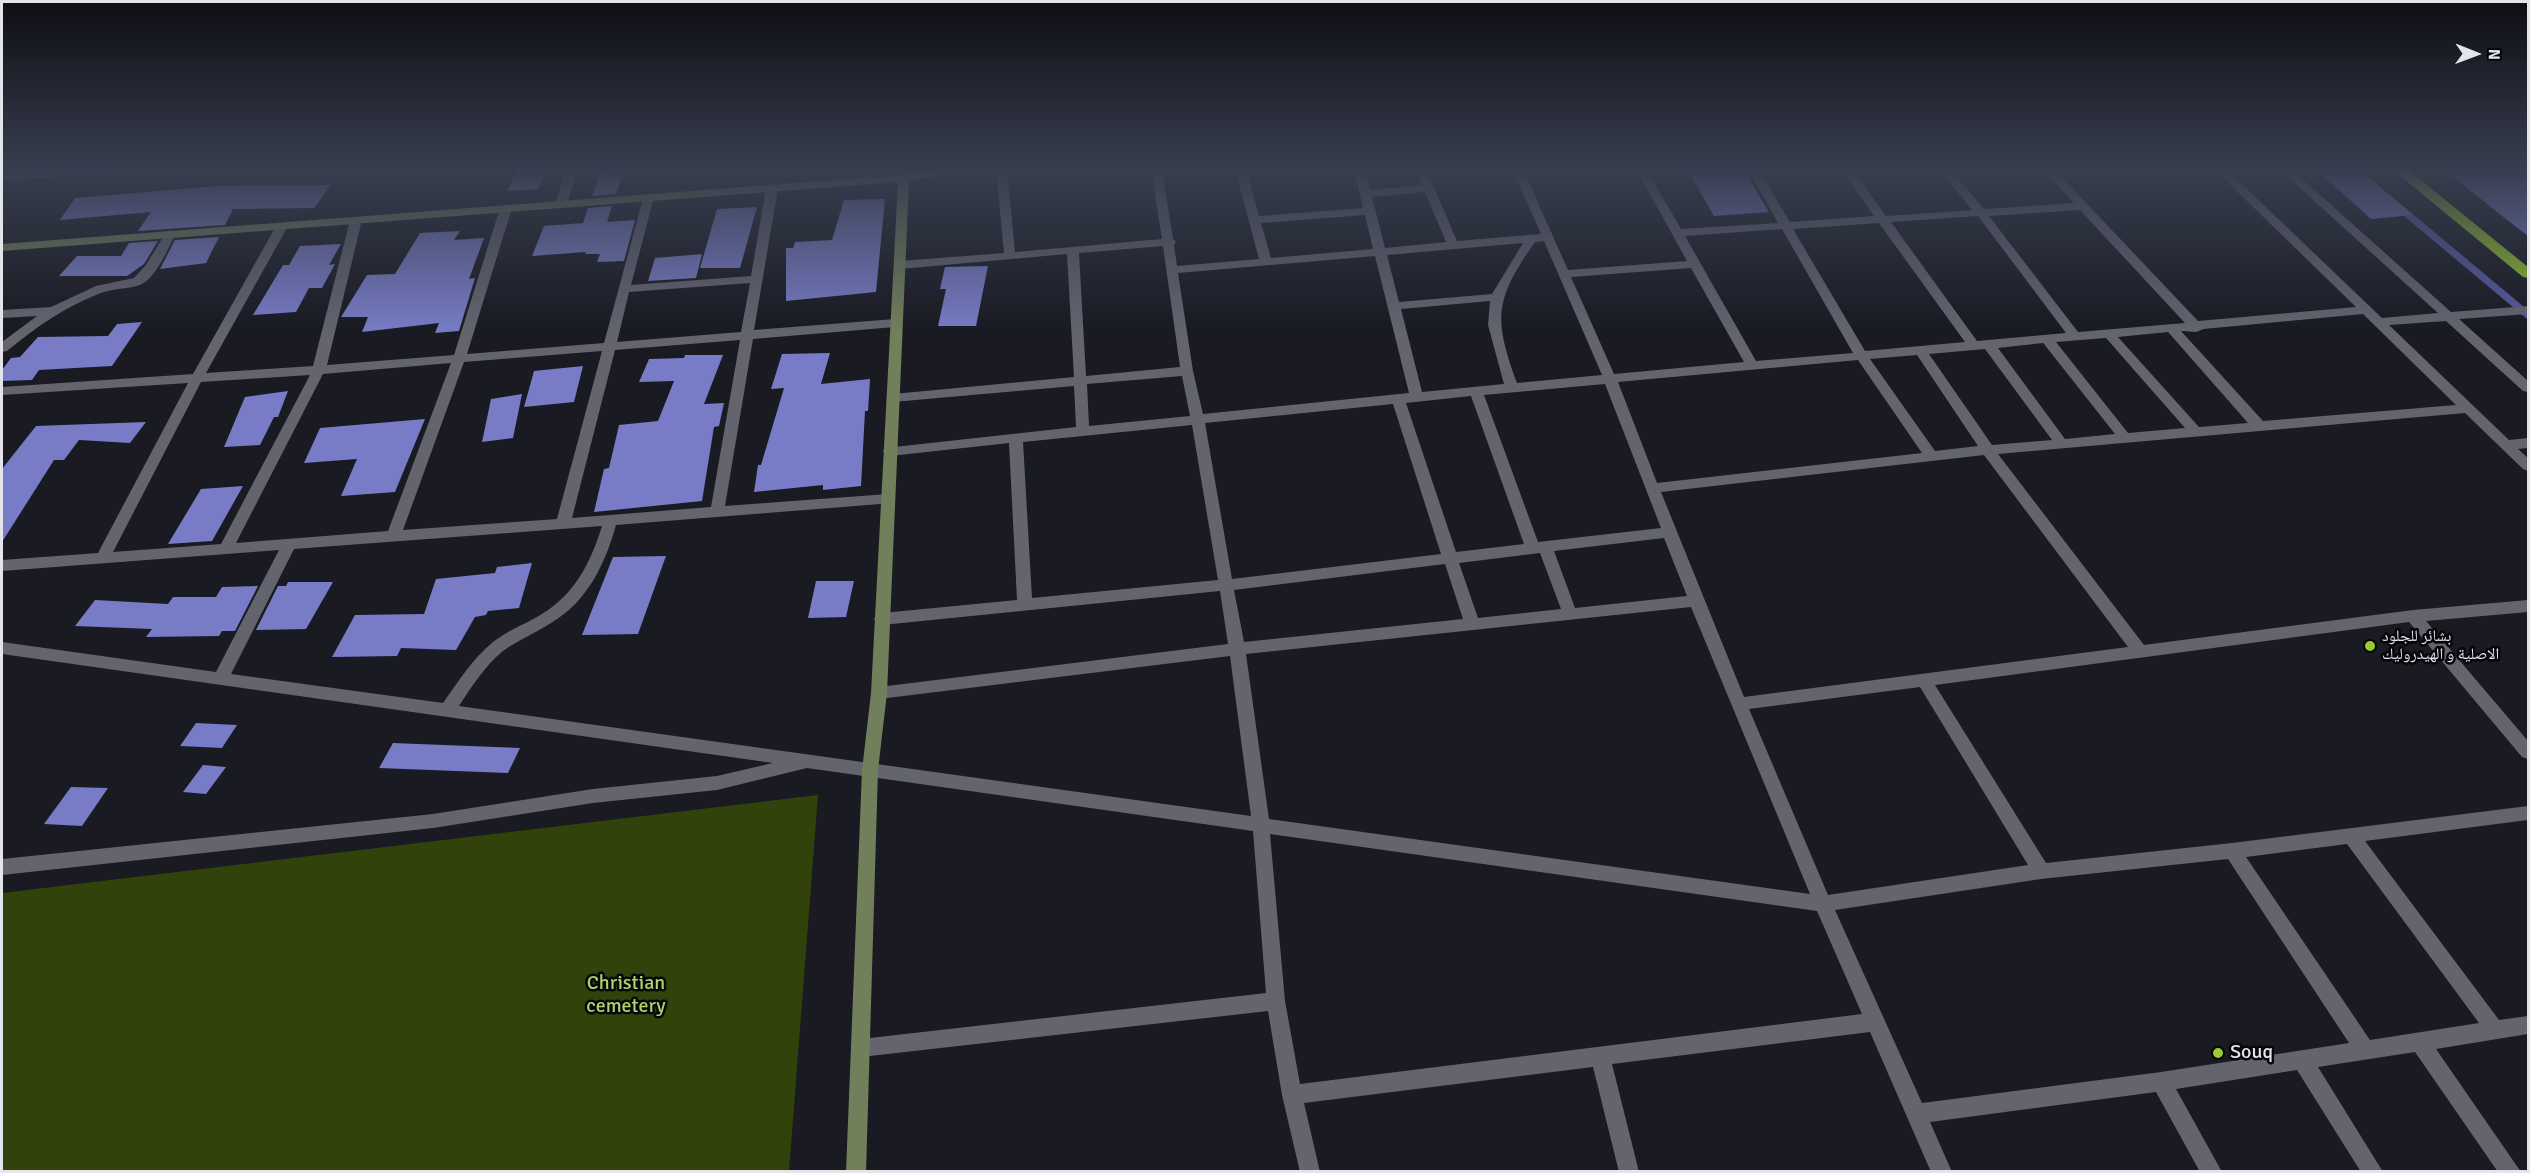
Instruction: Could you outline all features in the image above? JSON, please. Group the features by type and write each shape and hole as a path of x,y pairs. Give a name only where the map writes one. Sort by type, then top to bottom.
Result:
{"highway":[{"path":"2471,224 2522,263 2529,274"}],"street":[{"path":"2,247 301,224"},
{"path":"225,550 319,370 355,224"},
{"path":"393,538 459,358 501,224"},
{"path":"563,525 641,224"},
{"path":"717,513 767,224"},
{"path":"856,1172 870,770 879,693 901,224"},
{"path":"1007,224 1010,255"},
{"path":"1167,224 1187,371 1198,420 1237,649 1261,825 1276,1001 1292,1095 1310,1172"},
{"path":"1257,224 1266,261"},
{"path":"1373,224 1417,398"},
{"path":"1444,224 1453,245"},
{"path":"1536,224 1540,237 1564,274 1609,379 1654,488 1696,601 1822,904 1942,1172"},
{"path":"1672,224 1752,366"},
{"path":"1677,233 1823,224"},
{"path":"1886,224 2062,444"},
{"path":"1989,224 2076,338"},
{"path":"2099,224 2197,328"},
{"path":"2277,224 2529,466"},
{"path":"2346,224 2529,388"},
{"path":"104,558 197,378 282,225"},
{"path":"1786,226 1862,357 1932,457"},
{"path":"2,348 31,325 91,290 118,283 138,282 151,267 170,234"},
{"path":"1172,270 1540,237"},
{"path":"1512,388 1494,334 1493,314 1497,297 1509,271 1540,237"},
{"path":"900,265 1170,242"},
{"path":"1073,250 1083,431"},
{"path":"1564,274 1695,264"},
{"path":"624,289 758,279"},
{"path":"1394,306 1497,297"},
{"path":"2,314 57,310"},
{"path":"890,451 1476,391 2197,328 2367,310"},
{"path":"2379,322 2529,310"},
{"path":"2,391 319,370 895,323"},
{"path":"2173,330 2260,426"},
{"path":"2110,335 2196,432"},
{"path":"2048,341 2125,438"},
{"path":"1921,351 1988,450 2140,653"},
{"path":"893,398 1187,371"},
{"path":"1476,391 1539,548 1570,614"},
{"path":"1398,400 1472,624"},
{"path":"1654,488 1988,450 2468,408"},
{"path":"1016,438 1025,605"},
{"path":"2506,445 2529,443"},
{"path":"2,566 610,522 888,499"},
{"path":"447,711 482,664 498,647 567,605 595,569 610,522"},
{"path":"882,619 1226,585 1671,532"},
{"path":"220,679 289,545"},
{"path":"879,693 1237,649 1696,601"},
{"path":"1740,704 2413,616 2529,606"},
{"path":"2413,616 2529,752"},
{"path":"2,648 1822,904 2041,871 2232,851 2529,813"},
{"path":"1924,681 2041,871"},
{"path":"2,867 433,820 593,796 717,783 811,762"},
{"path":"2351,836 2495,1030"},
{"path":"2232,851 2365,1050"},
{"path":"861,1048 1276,1001"},
{"path":"1292,1095 1875,1022"},
{"path":"1916,1114 2162,1082 2529,1025"},
{"path":"2420,1041 2511,1172"},
{"path":"1600,1056 1629,1172"},
{"path":"2302,1060 2373,1172"},
{"path":"2162,1082 2212,1172"}],"green space":[{"name":"Christian cemetery","path":"818,795 789,1171 2,1171 2,893"}],"building":[{"path":"143,224 226,224 225,225 138,231"},
{"path":"634,224 624,261 597,262 600,254 585,254 586,252 532,256 544,226"},
{"path":"713,224 752,224 740,268 700,268"},
{"path":"837,224 883,224 876,292 786,301 786,248 793,248 795,242 832,240"},
{"path":"2512,224 2529,224 2529,237"},
{"path":"460,231 454,240 484,238 469,279 475,278 459,331 435,333 439,323 362,332 368,317 341,317 367,275 395,274 420,233"},
{"path":"219,237 206,263 160,269 175,240"},
{"path":"158,241 144,264 127,276 59,276 77,256 121,256 129,243"},
{"path":"341,244 329,265 335,264 322,288 309,288 296,312 253,315 283,265 289,265 300,246"},
{"path":"702,254 696,278 648,281 655,258"},
{"path":"988,266 976,326 938,326 946,289 940,289 945,267"},
{"path":"142,322 112,366 39,370 32,380 2,381 2,370 11,358 20,357 38,337 108,336 117,324"},
{"path":"830,353 821,384 870,379 868,411 865,411 861,486 823,490 823,485 754,492 758,465 761,465 784,388 771,389 782,354"},
{"path":"685,355 723,355 704,404 724,403 719,426 714,427 702,501 594,512 604,469 609,468 619,425 658,421 674,381 639,382 649,359 684,358"},
{"path":"583,366 574,402 524,407 534,371"},
{"path":"288,391 278,417 274,417 260,445 224,447 245,397"},
{"path":"522,394 513,438 482,442 491,399"},
{"path":"425,419 395,492 341,496 357,459 304,463 320,428"},
{"path":"146,422 130,443 79,440 64,460 54,460 2,542 2,469 36,426"},
{"path":"243,486 212,541 168,544 201,489"},
{"path":"666,556 638,634 582,635 613,557"},
{"path":"532,563 519,608 488,611 486,615 475,617 456,650 401,648 397,656 332,657 355,615 424,614 436,579 495,573 497,567"},
{"path":"816,581 854,581 846,617 808,618"},
{"path":"288,582 333,582 306,629 256,630 278,586 286,586"},
{"path":"258,586 235,631 222,631 219,636 146,637 152,629 75,626 95,600 168,604 173,597 216,597 222,587"},
{"path":"196,723 237,725 222,748 180,746"},
{"path":"393,743 520,748 508,773 379,768"},
{"path":"203,765 226,767 206,794 183,792"},
{"path":"71,787 108,788 82,826 44,824"}],"waterway":[{"path":"2419,224 2528,315"}],"place":[{"name":"بشائر للجلود الاصلية و الهيدروليك","path":"2370,646"},
{"name":"Souq","path":"2218,1053"}]}
